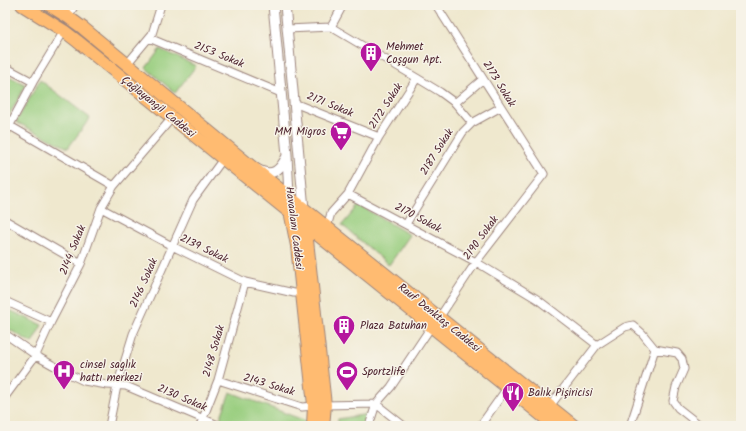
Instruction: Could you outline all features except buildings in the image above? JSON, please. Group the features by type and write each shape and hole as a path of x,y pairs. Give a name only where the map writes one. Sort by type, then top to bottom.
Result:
{"main road":[{"name":"Çağlayangil Caddesi","path":"22,5 64,31 305,226"},
{"name":"Çağlayangil Caddesi","path":"49,5 68,17 127,64 304,209"},
{"name":"Havaalanı Caddesi","path":"289,196 290,214 297,245 302,293 323,426"},
{"path":"271,199 282,215 297,245"},
{"name":"Havaalanı Caddesi","path":"304,209 320,405 313,426"},
{"name":"Rauf Denktaş Caddesi","path":"304,209 574,426"},
{"name":"Rauf Denktaş Caddesi","path":"305,226 555,426"},
{"path":"308,257 316,246 331,246"}],"street":[{"path":"68,17 74,5"},
{"path":"127,64 152,34 161,5"},
{"name":"Havaalanı Caddesi","path":"273,5 287,155 289,196"},
{"name":"Havaalanı Caddesi","path":"285,5 304,209"},
{"path":"287,29 331,27 343,5"},
{"name":"2173 Sokak","path":"436,5 544,174"},
{"name":"2172 Sokak","path":"329,228 331,213 348,194 379,137 417,78 331,27"},
{"path":"5,134 7,124 64,31"},
{"name":"2153 Sokak","path":"149,38 281,92"},
{"path":"5,67 33,82"},
{"path":"417,78 455,103 472,123"},
{"path":"455,103 483,79"},
{"name":"2171 Sokak","path":"294,103 379,137"},
{"name":"2187 Sokak","path":"406,224 463,132 472,123 502,108"},
{"name":"2144 Sokak","path":"5,397 36,355 81,264 102,208 114,186 172,118"},
{"path":"7,124 114,186"},
{"path":"247,163 264,173 273,172 280,169 287,155"},
{"name":"2146 Sokak","path":"109,426 117,386 133,334 193,200 223,159"},
{"name":"2190 Sokak","path":"439,318 476,262 544,174"},
{"path":"303,186 312,209 329,228"},
{"name":"2170 Sokak","path":"348,194 476,262 537,299 597,345"},
{"name":"2139 Sokak","path":"102,208 172,246 245,282 294,293 302,293"},
{"path":"5,220 81,264"},
{"name":"2148 Sokak","path":"202,423 218,380 245,282"},
{"path":"5,301 51,322"},
{"path":"550,406 597,345 625,327 632,325 642,333 655,349 677,353 682,359 684,369 676,387 673,401 678,408 702,426"},
{"path":"369,426 376,404 391,387 431,327"},
{"name":"2130 Sokak","path":"5,334 67,374 84,381 126,386 202,423 220,426"},
{"path":"630,426 655,349"},
{"name":"2143 Sokak","path":"218,380 302,407 320,405 376,404"},
{"path":"480,426 507,388"},
{"path":"376,404 404,426"}],"green space":[{"path":"160,49 196,66 175,93 146,68"},
{"path":"5,74 26,85 8,117 5,115"},
{"path":"40,80 90,118 68,148 16,122"},
{"path":"359,205 410,235 389,265 342,225"},
{"path":"5,308 42,325 32,343 5,327"},
{"path":"230,392 306,421 305,426 229,426 219,422"},
{"path":"368,414 365,426 337,426 338,419"}],"place":[{"name":"Mehmet Coşgun Apt.","path":"371,72"},
{"name":"MM Migros","path":"341,152"},
{"name":"Plaza Batuhan","path":"344,346"},
{"name":"cinsel saglık hattı merkezi","path":"64,390"},
{"name":"Sportzlife","path":"347,392"},
{"name":"Balık Pişiricisi","path":"513,412"}]}
